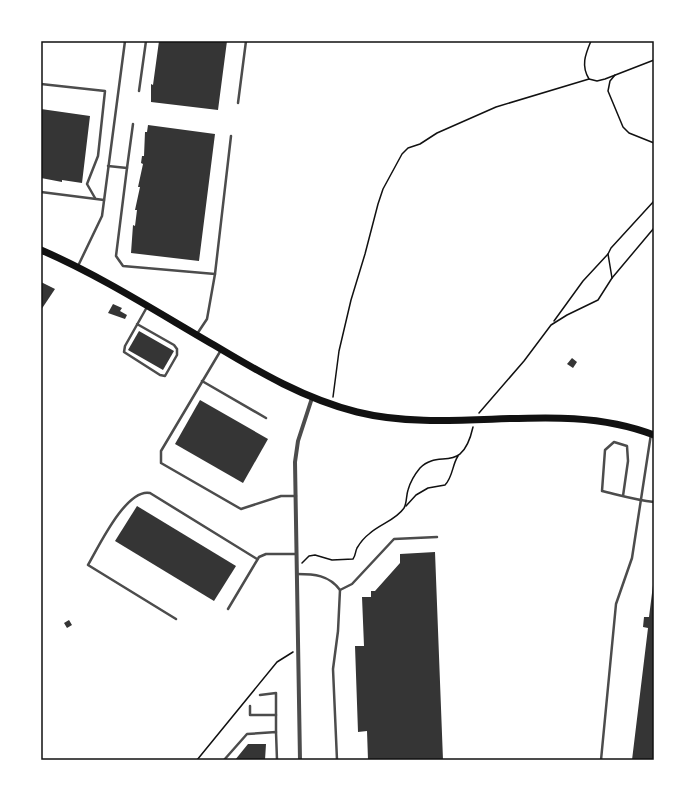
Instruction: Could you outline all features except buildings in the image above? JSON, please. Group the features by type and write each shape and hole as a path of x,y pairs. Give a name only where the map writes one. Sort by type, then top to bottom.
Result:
{"main road":[{"path":"41,250 77,266 287,387 332,406 370,415 391,418 580,419 613,423 652,434"}],"street":[{"path":"300,760 295,462 298,441 312,398"}],"lane":[{"path":"77,266 102,216 125,41"},
{"path":"139,91 146,41"},
{"path":"238,103 246,41"},
{"path":"41,84 105,91 98,156 86,184 95,198"},
{"path":"133,124 116,256 124,266 215,274"},
{"path":"196,335 207,319 215,274 231,136"},
{"path":"108,166 127,168"},
{"path":"41,192 104,200"},
{"path":"137,324 174,345 177,350 177,355 165,376 160,375 124,352 125,346 137,324 147,306"},
{"path":"221,350 161,451 161,463 241,509 281,496 296,496"},
{"path":"202,381 266,418"},
{"path":"601,760 616,604 632,558 652,434"},
{"path":"623,496 628,461 627,446 614,442 605,450 602,491 640,501 654,502"},
{"path":"176,618 88,565 120,511 129,501 142,494 150,494 257,559"},
{"path":"340,590 352,584 394,539 437,537"},
{"path":"228,609 257,559 262,554 296,554"},
{"path":"297,571 322,576 333,582 340,590 338,632 333,669 338,760"},
{"path":"260,694 276,693 277,760"},
{"path":"250,706 250,715 276,714"},
{"path":"224,760 247,734 276,732"}],"path":[{"path":"589,79 584,71 584,63 591,41"},
{"path":"332,406 339,351 350,300 365,254 383,189 402,154 408,148 420,144 437,133 496,107 589,79 597,81 654,60"},
{"path":"615,75 610,80 608,91 623,126 629,132 654,143"},
{"path":"297,571 312,555 332,560 353,558 356,555 358,547 369,534 397,515 416,495 428,488 445,485 451,476 454,462 469,443 475,419 554,323 583,281 608,254 616,242 654,201"},
{"path":"554,323 598,300 612,278 654,228"},
{"path":"608,254 612,278"},
{"path":"405,506 408,490 419,469 430,462 449,460 459,455"},
{"path":"197,760 277,662 298,649"}]}
